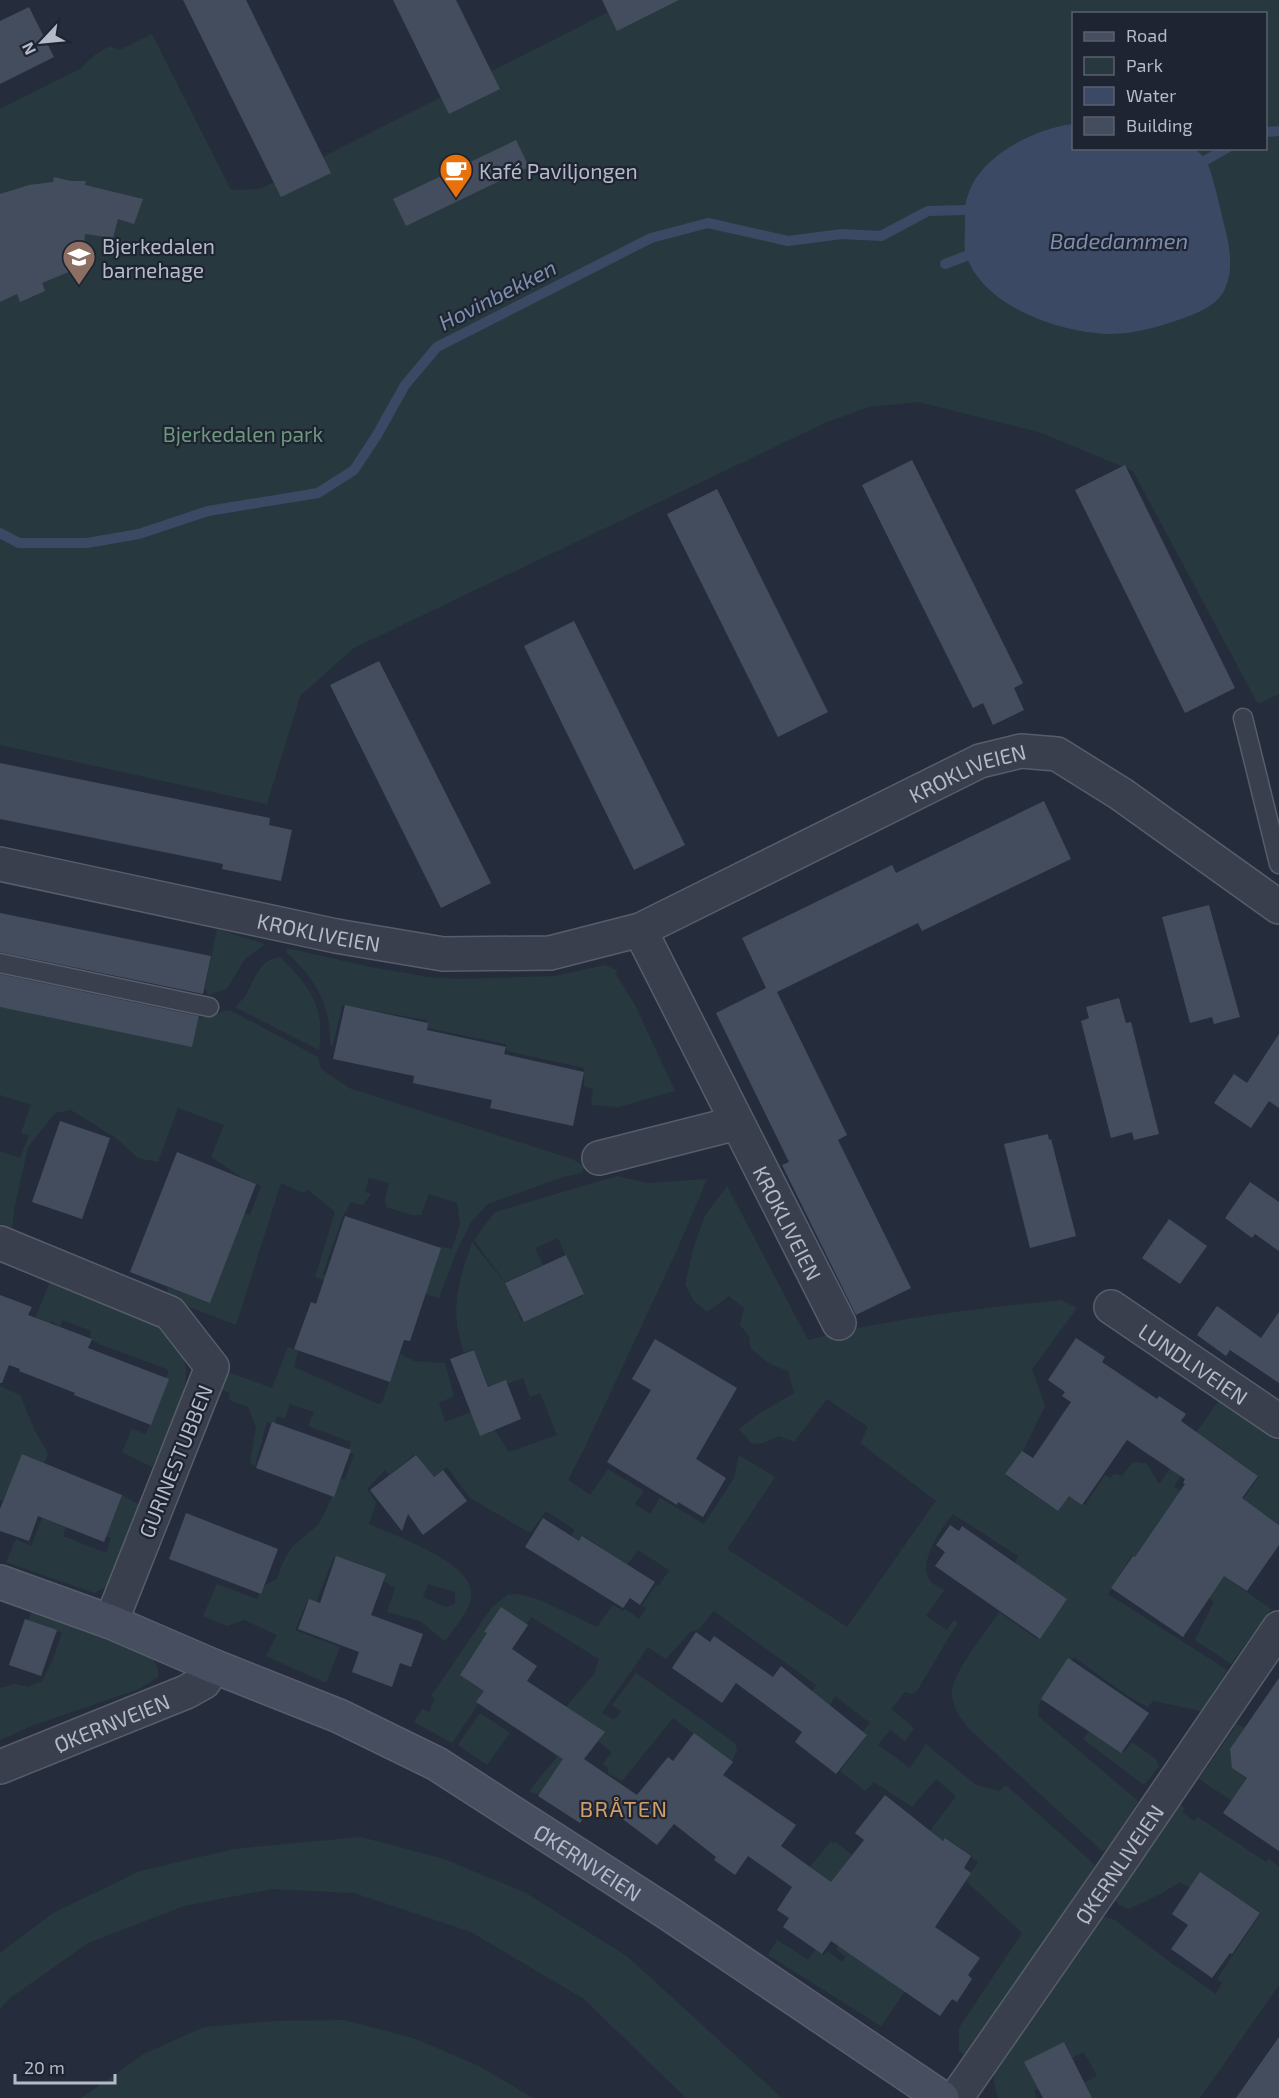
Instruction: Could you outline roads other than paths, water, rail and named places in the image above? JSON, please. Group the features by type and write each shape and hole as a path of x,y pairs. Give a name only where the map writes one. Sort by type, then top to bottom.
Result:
{"street":[{"name":"KROKLIVEIEN","path":"0,864 336,936 443,954 550,953 640,930 980,761 1021,750 1057,754 1089,773 1277,900"},
{"name":"KROKLIVEIEN","path":"640,930 838,1323"},
{"path":"599,1158 737,1123"},
{"name":"GURINESTUBBEN","path":"0,1244 170,1313 212,1367 111,1622"},
{"name":"LUNDLIVEIEN","path":"1111,1307 1279,1421"},
{"name":"ØKERNVEIEN","path":"0,1582 111,1622 213,1666 339,1716 437,1764 668,1913 942,2098"},
{"name":"ØKERNLIVEIEN","path":"956,2098 1279,1628"},
{"name":"ØKERNVEIEN","path":"0,1767 186,1692 204,1682 213,1666"}],"lane":[{"path":"1243,718 1279,864"},
{"path":"0,963 209,1007"}],"water":[{"name":"Badedammen","path":"1072,124 1072,150 1196,150 1205,158 1216,190 1230,255 1228,279 1219,298 1203,310 1173,322 1129,333 1106,334 1058,326 1039,319 1003,301 988,288 976,274 965,251 966,203 974,181 984,168 1010,147 1026,138"}],"waterway":[{"name":"Hovinbekken","path":"1267,132 1279,131"},
{"name":"Hovinbekken","path":"1206,160 1224,150"},
{"name":"Hovinbekken","path":"0,533 19,543 87,543 139,534 208,511 318,493 354,470 405,385 437,347 651,238 708,223 788,241 842,234 881,236 928,211 965,210"},
{"path":"945,264 966,256"}],"place":[{"name":"Kafé Paviljongen","path":"456,199"},
{"name":"Bjerkedalen barnehage","path":"79,286"}],"district":[{"name":"BRÅTEN","path":"624,1808"}],"park label":[{"name":"Bjerkedalen park","path":"243,433"}]}
